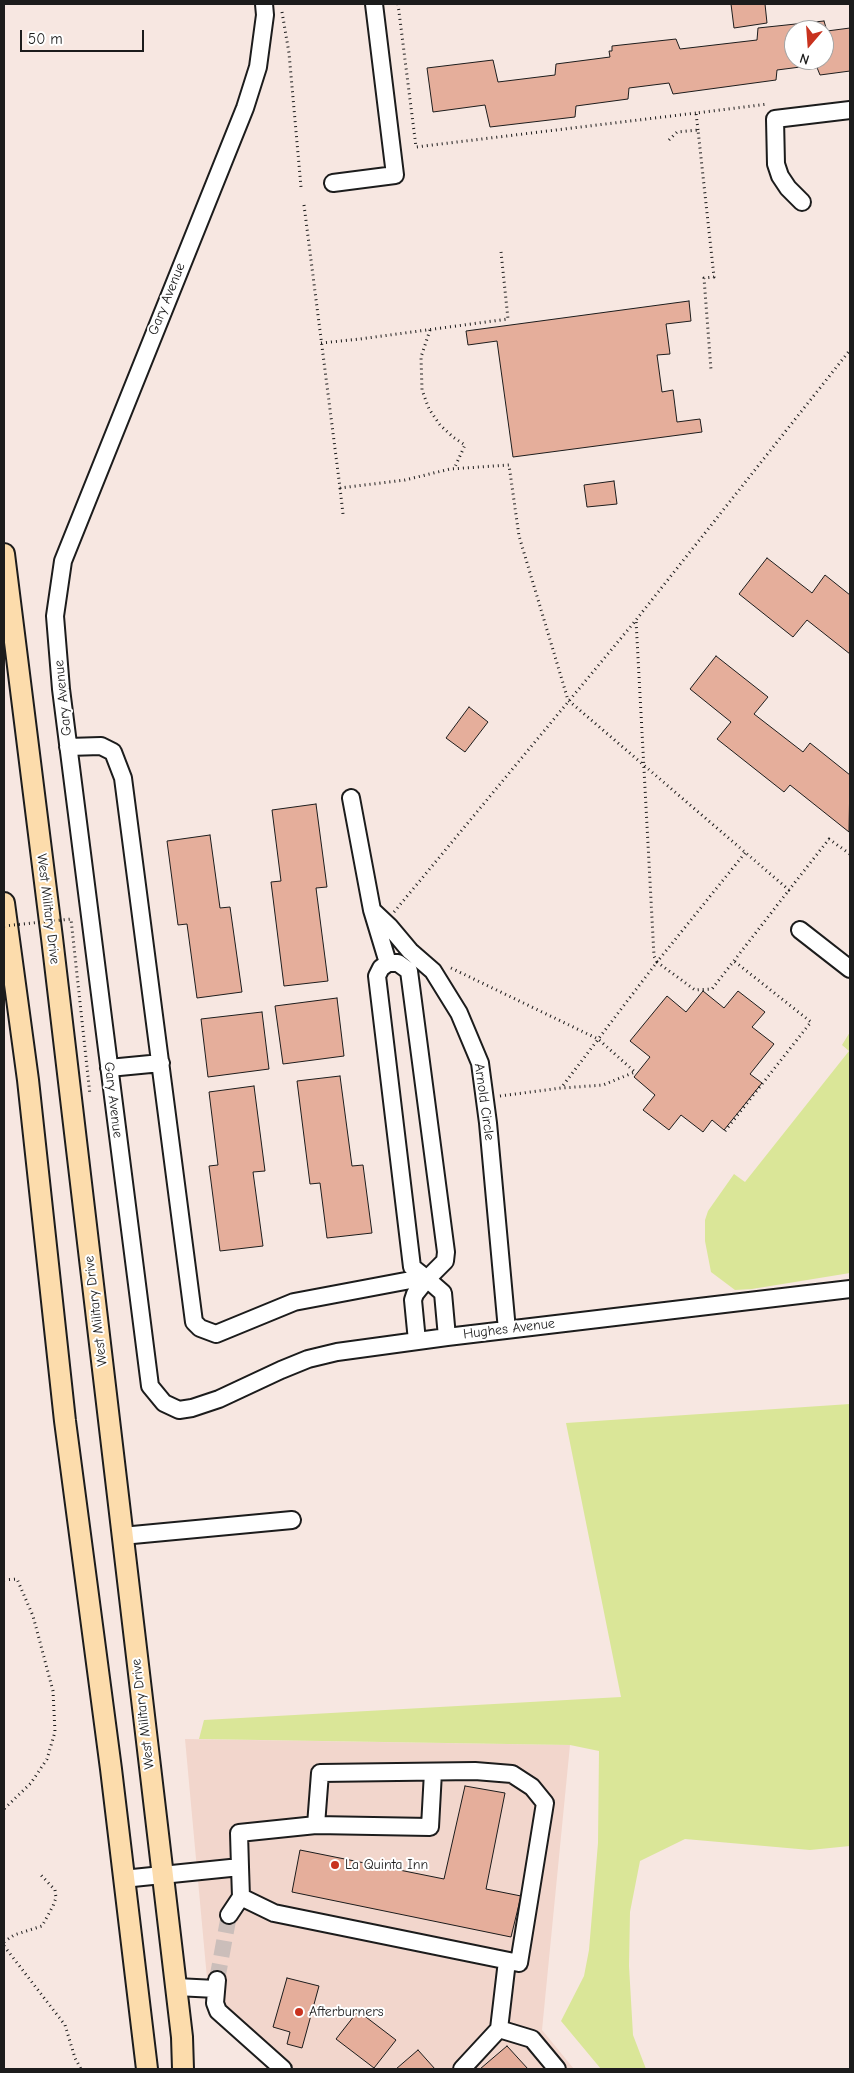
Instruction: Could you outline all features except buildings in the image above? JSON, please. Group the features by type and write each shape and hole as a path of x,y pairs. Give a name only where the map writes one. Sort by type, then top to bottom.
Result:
{"main road":[{"name":"West Military Drive","path":"4,554 52,938 163,1875 182,2037 183,2069"},
{"path":"4,903 28,1080 65,1421 147,2069"},
{"path":"182,2037 197,2069"}],"street":[{"name":"Gary Avenue","path":"179,1410 164,1403 150,1386 68,747 55,616 63,561 245,108 258,67 266,15 264,4"},
{"path":"333,183 395,175 374,4"},
{"path":"802,202 788,188 780,176 776,164 775,119 850,110"},
{"path":"68,747 101,746 113,752 123,778 194,1322 200,1328 216,1334 294,1302 416,1279 427,1279"},
{"path":"351,798 372,910 388,963"},
{"name":"Arnold Circle","path":"372,910 433,971 459,1013 480,1063 486,1098 507,1330"},
{"path":"800,930 850,969"},
{"path":"417,1341 413,1300 415,1294 427,1279 445,1261 446,1252 409,971 398,963 388,963 381,968 377,976 412,1267 427,1279 443,1292 447,1337"},
{"path":"410,980 417,968 423,963"},
{"path":"109,1068 161,1063"},
{"name":"Hughes Avenue","path":"179,1410 219,1399 280,1370 337,1352 850,1289"},
{"path":"122,1536 292,1520"},
{"path":"229,1915 241,1896 239,1833 316,1825 430,1827 433,1772"},
{"path":"241,1896 274,1914 520,1963 545,1803 532,1787 512,1774 433,1772 320,1773 316,1825"},
{"path":"123,1879 240,1867"},
{"path":"462,2069 499,2029 507,1961"},
{"path":"176,1987 216,1985 215,2002 218,2011 283,2069"},
{"path":"499,2029 532,2039 557,2069"}],"path":[{"path":"281,4 289,53 300,187"},
{"path":"398,4 416,147 696,113"},
{"path":"669,140 677,132 698,130 714,277 704,278 711,370"},
{"path":"304,205 344,514"},
{"path":"321,342 508,319 501,252"},
{"path":"430,330 421,357 422,390 429,409 440,425 453,438 465,445 454,469"},
{"path":"394,912 636,620 850,350"},
{"path":"340,488 405,480 454,469 509,465 519,536 568,700 789,890"},
{"path":"636,620 654,956 658,962 695,990 712,989 829,839 850,854"},
{"path":"561,1088 745,853"},
{"path":"4,926 71,919 90,1095"},
{"path":"725,1131 811,1022 734,961"},
{"path":"423,963 444,965 598,1039 635,1072 603,1085 561,1088 486,1098"},
{"path":"4,1580 17,1579 33,1616 53,1691 55,1732 47,1759 31,1783 4,1809"},
{"path":"4,1942 14,1935 42,1926 54,1906 55,1890 40,1874"},
{"path":"4,1946 65,2025 75,2058 81,2069"}],"shaded area":[{"path":"185,1739 570,1745 542,2030 574,2069 273,2069 210,2011"}],"green space":[{"path":"850,1032 850,1273 735,1290 711,1272 705,1241 705,1220 708,1211 734,1174 745,1182 849,1051 842,1045"},
{"path":"850,1404 850,1846 810,1850 685,1839 640,1861 630,1912 629,1966 633,2035 646,2069 601,2069 561,2021 584,1976 589,1950 598,1843 599,1751 570,1745 199,1739 204,1720 621,1697 566,1423"}],"tunnel":[{"path":"217,1980 229,1915"}],"place":[{"name":"La Quinta Inn","path":"335,1865"},
{"name":"Afterburners","path":"299,2012"}]}
